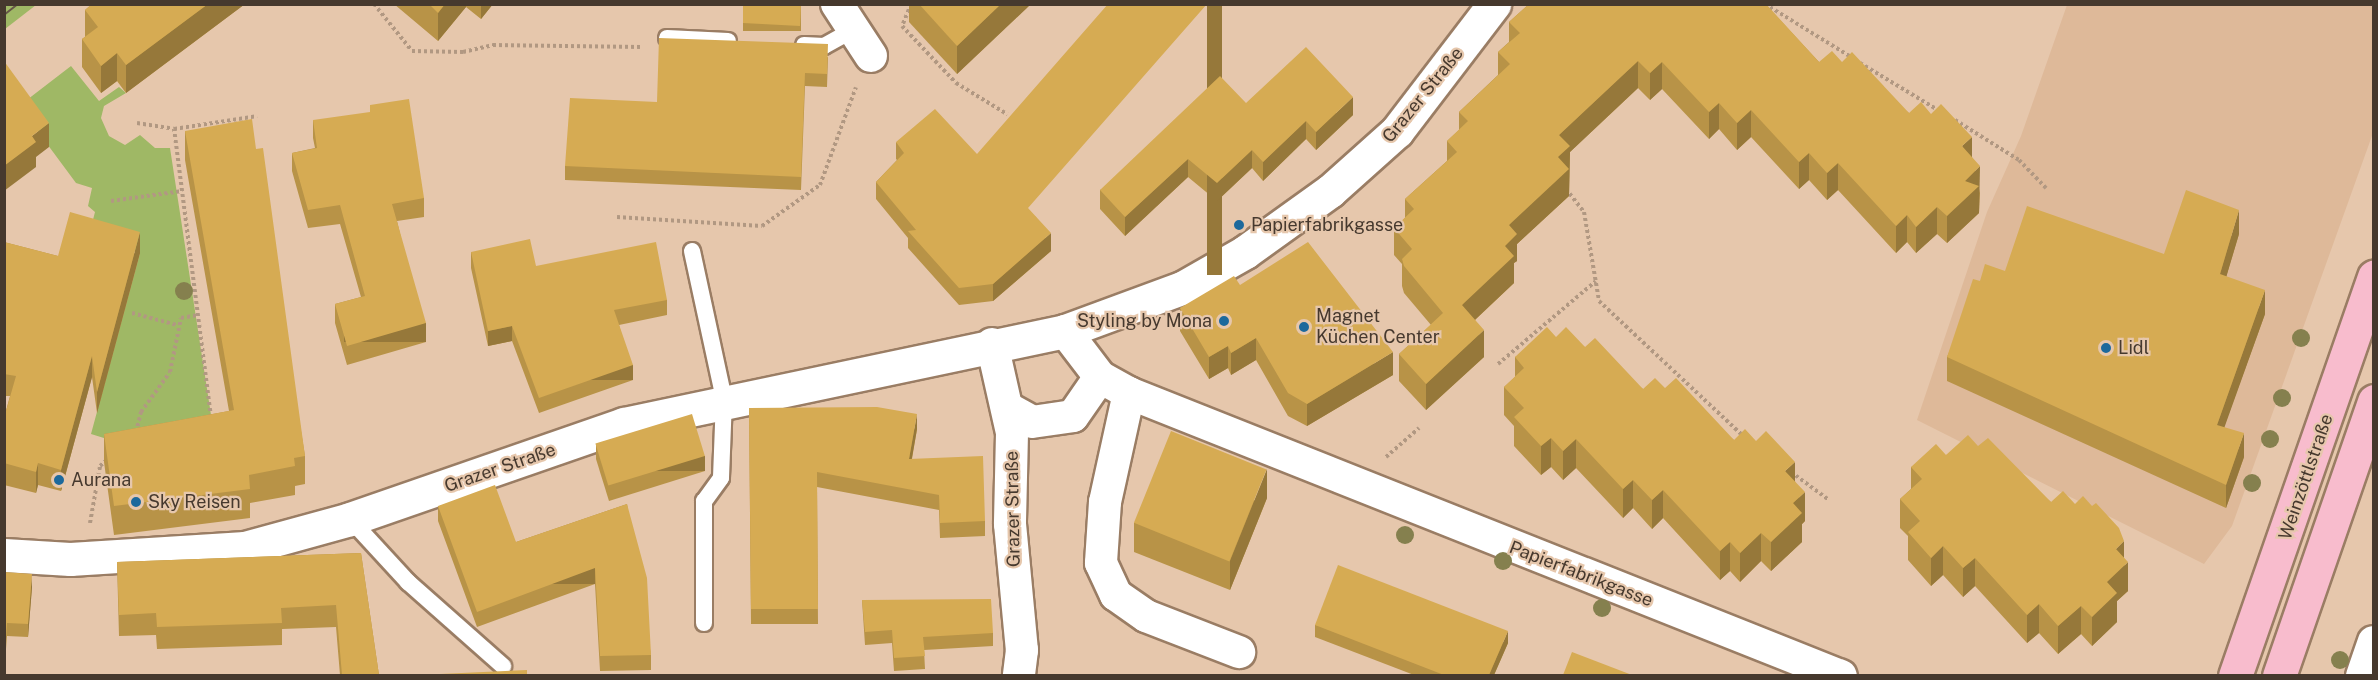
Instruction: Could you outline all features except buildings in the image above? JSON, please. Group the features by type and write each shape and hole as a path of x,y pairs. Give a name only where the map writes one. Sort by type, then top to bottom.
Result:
{"main road":[{"name":"Weinzöttlstraße","path":"2235,675 2373,276"},
{"path":"2279,675 2373,401"}],"street":[{"name":"Grazer Straße","path":"4,555 70,559 245,548 350,519 624,424 724,399 1065,331 1182,288 1245,252 1330,191 1397,131 1494,4"},
{"path":"845,17 871,56"},
{"name":"Papierfabrikgasse","path":"1065,331 1100,377 1129,393 1796,667 1840,675"},
{"name":"Grazer Straße","path":"992,344 1009,409 1019,675"},
{"path":"1009,409 1032,422 1072,416 1100,377"},
{"path":"1129,393 1105,502 1101,563 1116,595 1146,616 1239,652"},
{"path":"2362,675 2373,642"}],"lane":[{"path":"790,44 824,46 845,17"},
{"path":"667,38 745,42"},
{"path":"692,251 719,338 724,399 721,478 704,501 704,623"},
{"path":"350,519 408,582 503,666"}],"path":[{"path":"374,4 412,51 463,52 493,45 641,48 667,38"},
{"path":"911,4 902,26 956,83 1007,114"},
{"path":"1764,4 2019,160 2046,188"},
{"path":"617,217 762,226 820,185 871,56"},
{"path":"137,123 174,129 257,116"},
{"path":"174,129 213,428"},
{"path":"1560,182 1584,212 1599,302 1710,411 1752,443"},
{"path":"111,201 182,191"},
{"path":"1498,364 1596,281"},
{"path":"132,313 177,325"},
{"path":"137,439 141,412 170,372 177,325 181,318 198,315"},
{"path":"1399,444 1419,428"},
{"path":"87,536 100,466 117,452"},
{"path":"1786,468 1829,500"}],"shaded area":[{"path":"2067,5 2373,5 2373,133 2232,526 2204,564 1917,420 1987,212 2021,136"}],"green space":[{"path":"5,4 36,4 36,5 5,29"},
{"path":"71,66 99,101 119,87 126,93 104,106 101,118 109,136 125,145 140,135 155,148 170,148 213,428 120,443 91,434 140,253 88,239 95,212 88,206 92,188 76,183 19,106"}],"tram line":[{"path":"4,15 18,4"}],"place":[{"name":"Papierfabrikgasse","path":"1239,225"},
{"name":"Styling by Mona","path":"1224,321"},
{"name":"Magnet Küchen Center","path":"1304,327"},
{"name":"Lidl","path":"2106,348"},
{"name":"Aurana","path":"59,480"},
{"name":"Sky Reisen","path":"136,502"}]}
